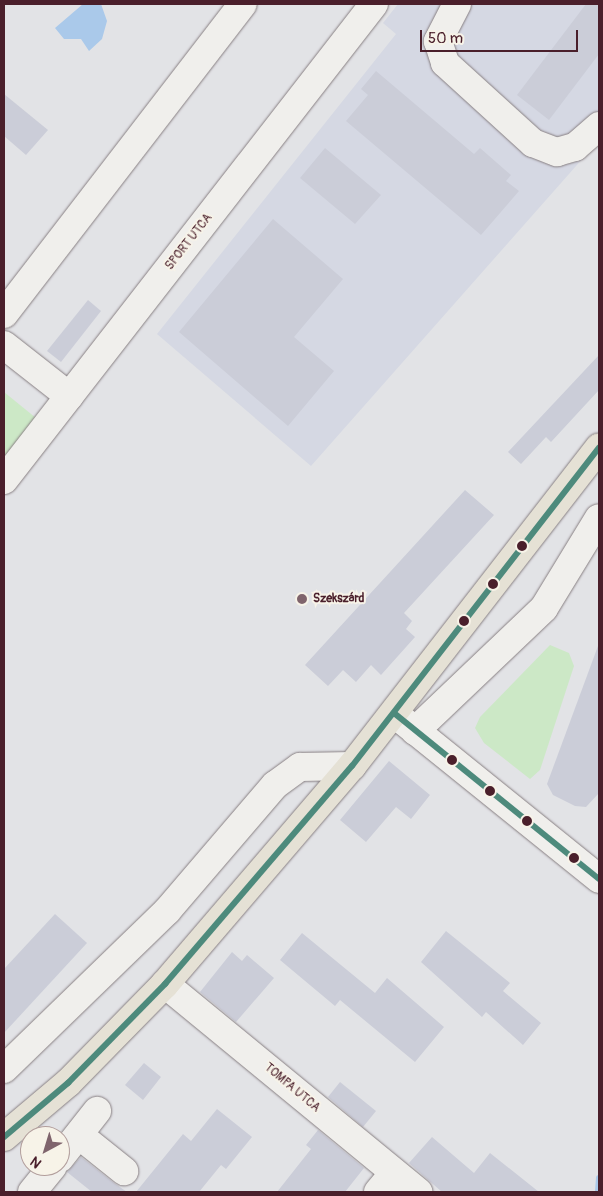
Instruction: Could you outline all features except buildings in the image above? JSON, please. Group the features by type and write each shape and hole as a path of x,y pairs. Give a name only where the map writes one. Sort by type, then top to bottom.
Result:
{"main road":[{"path":"4,1136 68,1082 165,984 352,766 599,447"}],"street":[{"path":"4,314 243,4"},
{"name":"SPORT UTCA","path":"4,480 374,4"},
{"path":"457,4 438,41 445,63 533,143 557,152 566,149 599,126"},
{"path":"4,345 69,396"},
{"path":"415,730 544,608 599,518"},
{"path":"394,713 597,873"},
{"path":"4,1069 167,911 275,785 300,767 352,766"},
{"name":"TOMPA UTCA","path":"165,984 386,1182 418,1192"},
{"path":"70,1146 97,1111"},
{"path":"79,1135 124,1171"},
{"path":"32,1192 45,1176"}],"shaded area":[{"path":"398,4 599,4 599,140 311,466 157,334 396,34 383,23"}],"green space":[{"path":"4,392 36,418 4,459"},
{"path":"550,645 569,653 574,666 540,770 530,779 484,743 475,728 480,717"}],"water":[{"path":"83,4 101,4 107,21 102,39 89,51 81,39 64,39 55,28"}],"waterway":[{"path":"598,1192 599,1178"}],"transit line":[{"path":"4,1137 68,1083 165,984 352,766 599,447"},
{"path":"394,713 599,879"}],"place":[{"name":"Szekszárd","path":"302,599"}]}
